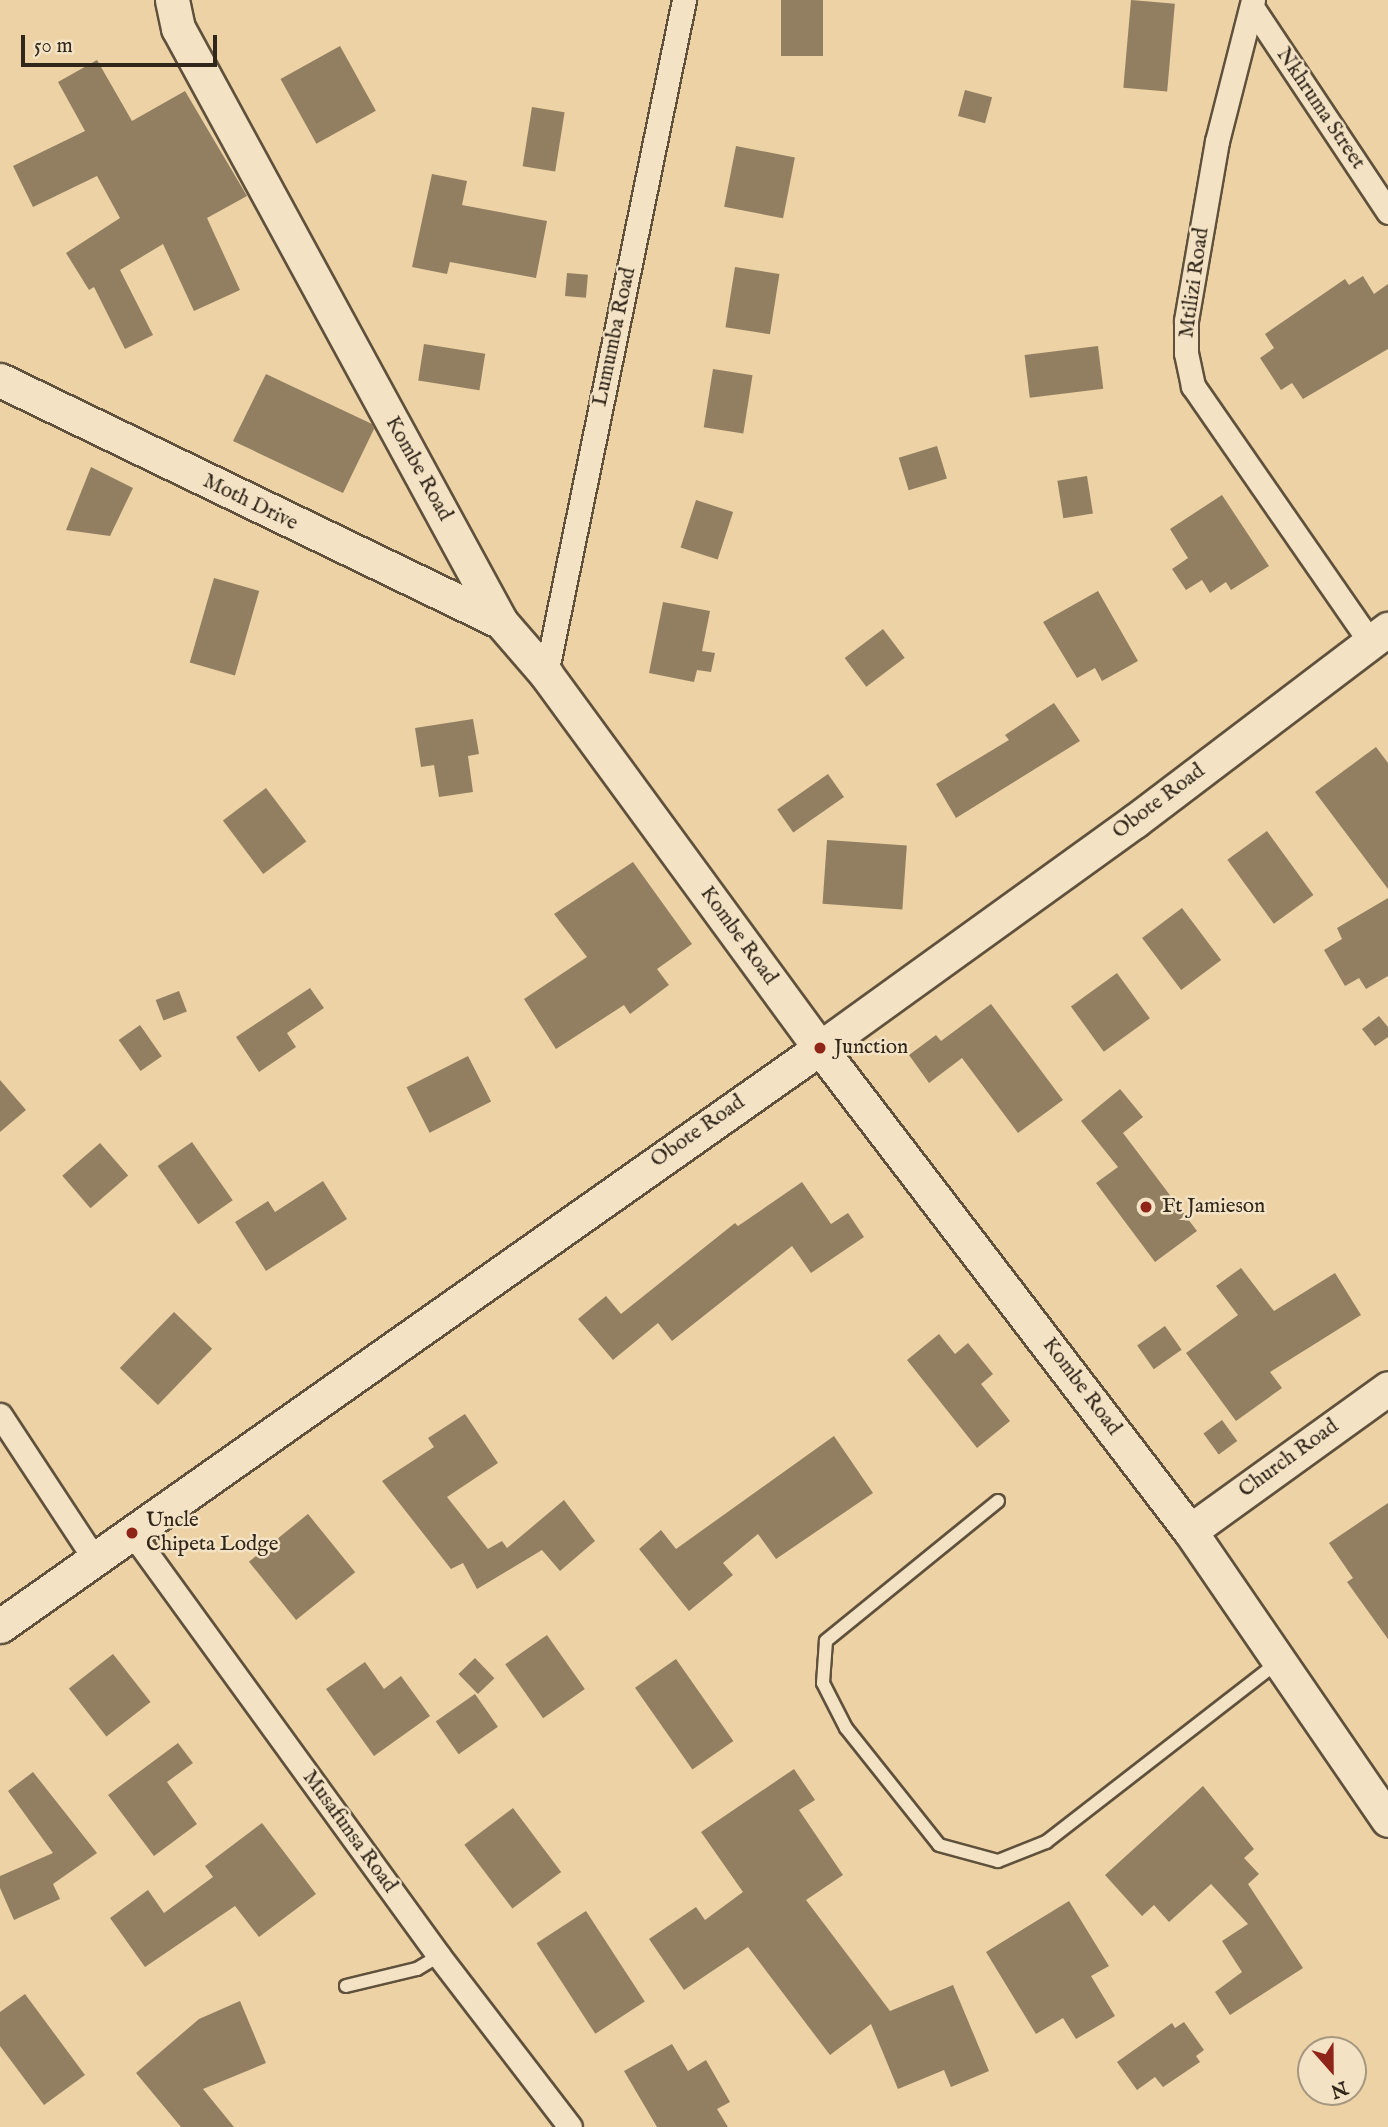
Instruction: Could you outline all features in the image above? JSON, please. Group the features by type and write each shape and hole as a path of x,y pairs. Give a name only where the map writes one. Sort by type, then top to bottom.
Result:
{"street":[{"name":"Kombe Road","path":"172,0 178,28 501,622 546,674 820,1048 1190,1531 1388,1820"},
{"name":"Lumumba Road","path":"546,674 684,0"},
{"name":"Nkhruma Street","path":"1253,3 1388,212"},
{"name":"Mtilizi Road","path":"1253,3 1217,141 1186,321 1186,353 1193,386 1379,635"},
{"name":"Moth Drive","path":"0,380 501,622"},
{"name":"Obote Road","path":"0,1626 820,1048 1135,821 1379,635"},
{"name":"Church Road","path":"1190,1531 1388,1388"},
{"path":"0,1415 94,1558"},
{"name":"Musafunsa Road","path":"132,1533 439,1956 569,2127"}],"lane":[{"path":"998,1501 825,1642 823,1683 846,1728 939,1845 998,1861 1046,1842 1279,1661"},
{"path":"346,1986 417,1969 439,1956"}],"building":[{"path":"781,0 823,0 823,56 781,56"},
{"path":"1131,0 1175,4 1167,91 1123,88"},
{"path":"340,46 376,111 316,144 281,79"},
{"path":"97,60 132,121 185,91 247,196 207,218 240,290 194,311 163,244 120,270 153,335 125,349 94,287 89,290 66,253 120,218 97,176 33,207 13,166 85,131 58,82"},
{"path":"965,90 992,97 985,123 958,116"},
{"path":"532,107 565,112 555,171 523,166"},
{"path":"736,146 795,157 783,218 724,207"},
{"path":"432,174 467,181 462,205 547,221 536,278 450,262 447,274 412,267"},
{"path":"735,267 779,274 770,334 725,327"},
{"path":"567,273 588,275 586,298 565,296"},
{"path":"1363,276 1374,294 1388,284 1388,349 1303,399 1292,383 1281,390 1260,358 1274,348 1265,334 1345,279 1349,285"},
{"path":"424,344 485,354 479,390 418,381"},
{"path":"1098,346 1103,389 1030,398 1025,355"},
{"path":"713,369 753,375 743,434 704,427"},
{"path":"266,374 372,424 374,429 343,493 233,441"},
{"path":"937,446 947,479 909,490 899,458"},
{"path":"91,467 133,488 110,536 66,530"},
{"path":"1087,476 1093,514 1063,518 1057,481"},
{"path":"1222,495 1269,566 1231,590 1226,582 1210,593 1202,580 1186,590 1172,569 1188,558 1170,529"},
{"path":"696,500 733,512 718,560 681,548"},
{"path":"214,578 259,591 235,676 190,663"},
{"path":"1098,591 1138,661 1102,681 1095,668 1077,678 1043,622"},
{"path":"663,602 710,611 702,651 715,653 711,672 697,670 694,682 649,673"},
{"path":"883,629 905,658 866,687 845,658"},
{"path":"1054,703 1080,741 956,818 936,784 1009,740 1005,735"},
{"path":"473,719 479,754 468,756 473,792 439,797 434,765 421,767 415,728"},
{"path":"1376,747 1388,763 1388,889 1315,792"},
{"path":"828,774 844,797 793,832 777,810"},
{"path":"266,788 306,842 263,874 223,820"},
{"path":"1267,831 1313,895 1274,924 1227,860"},
{"path":"827,840 907,846 902,909 823,904"},
{"path":"633,862 692,944 657,969 669,985 630,1014 624,1005 556,1049 524,999 587,957 554,914"},
{"path":"1388,898 1388,976 1366,989 1359,978 1345,986 1324,950 1342,939 1337,928"},
{"path":"1182,908 1221,960 1181,990 1142,938"},
{"path":"1117,973 1150,1018 1104,1052 1071,1007"},
{"path":"310,988 324,1008 287,1033 296,1047 259,1072 236,1037"},
{"path":"179,991 187,1012 164,1020 156,1000"},
{"path":"991,1004 1063,1100 1018,1133 962,1058 929,1083 909,1055 936,1035 941,1041"},
{"path":"1379,1016 1388,1027 1388,1037 1375,1046 1362,1029"},
{"path":"140,1025 162,1056 140,1071 119,1040"},
{"path":"468,1056 491,1101 430,1133 407,1087"},
{"path":"0,1080 26,1110 0,1132"},
{"name":"Ft Jamieson","path":"1120,1089 1143,1117 1123,1133 1197,1231 1155,1262 1096,1183 1118,1167 1081,1121"},
{"path":"192,1142 233,1200 198,1224 158,1166"},
{"path":"100,1143 128,1175 90,1208 62,1176"},
{"path":"323,1181 347,1219 266,1271 235,1222 268,1201 275,1212"},
{"path":"802,1182 831,1224 848,1213 864,1237 811,1273 792,1246 672,1341 658,1323 613,1360 578,1319 606,1296 621,1314 735,1223 738,1226"},
{"path":"1241,1268 1274,1311 1335,1273 1361,1315 1270,1372 1282,1388 1236,1421 1186,1353 1238,1315 1216,1286"},
{"path":"174,1312 212,1349 158,1405 120,1368"},
{"path":"1165,1326 1182,1350 1154,1369 1137,1346"},
{"path":"939,1334 955,1354 968,1343 993,1374 981,1384 1010,1421 977,1448 907,1360"},
{"path":"465,1414 498,1463 447,1497 488,1549 502,1541 507,1548 564,1500 595,1541 560,1571 542,1550 477,1589 463,1563 451,1569 382,1481 434,1447 428,1438"},
{"path":"1222,1420 1237,1441 1219,1455 1203,1434"},
{"path":"834,1436 873,1493 776,1559 758,1534 723,1563 733,1575 689,1611 639,1549 661,1530 676,1549"},
{"path":"1388,1503 1388,1639 1347,1582 1353,1578 1329,1543"},
{"path":"308,1514 355,1572 296,1620 249,1562"},
{"path":"547,1635 585,1689 543,1718 505,1664"},
{"path":"113,1654 151,1702 106,1737 69,1688"},
{"path":"475,1658 494,1678 478,1694 458,1674"},
{"path":"676,1659 733,1741 692,1770 635,1688"},
{"path":"365,1662 384,1689 401,1676 430,1716 374,1756 326,1689"},
{"path":"475,1694 498,1727 459,1754 436,1722"},
{"path":"178,1743 193,1763 167,1782 197,1824 154,1856 108,1795"},
{"path":"794,1769 815,1800 799,1810 843,1875 806,1900 890,2011 953,1985 989,2071 951,2087 944,2070 898,2089 871,2024 830,2055 748,1947 684,1990 649,1939 696,1907 705,1920 743,1892 701,1832"},
{"path":"33,1772 97,1853 53,1884 60,1899 14,1920 0,1888 0,1876 53,1853 8,1791"},
{"path":"1203,1786 1254,1849 1244,1858 1259,1874 1248,1884 1303,1968 1230,2015 1215,1992 1242,1972 1222,1941 1248,1924 1211,1884 1169,1922 1154,1905 1142,1916 1105,1875"},
{"path":"513,1808 561,1872 512,1909 464,1845"},
{"path":"262,1823 316,1894 259,1937 235,1906 145,1967 110,1918 148,1890 164,1913 213,1877 205,1866"},
{"path":"1069,1901 1109,1966 1091,1976 1115,2016 1076,2039 1063,2018 1036,2034 986,1952"},
{"path":"586,1911 645,2002 595,2034 537,1943"},
{"path":"25,1994 85,2075 44,2105 0,2046 0,2012"},
{"path":"240,2001 266,2063 203,2089 234,2127 181,2127 136,2073 199,2019"},
{"path":"1184,2022 1204,2050 1196,2056 1200,2062 1163,2087 1155,2077 1137,2090 1117,2062 1172,2023 1175,2028"},
{"path":"672,2044 688,2071 706,2060 730,2102 717,2109 728,2127 657,2127 624,2071"}],"place":[{"name":"Junction","path":"820,1048"},
{"name":"Ft Jamieson","path":"1146,1207"},
{"name":"Uncle Chipeta Lodge","path":"132,1533"}]}
